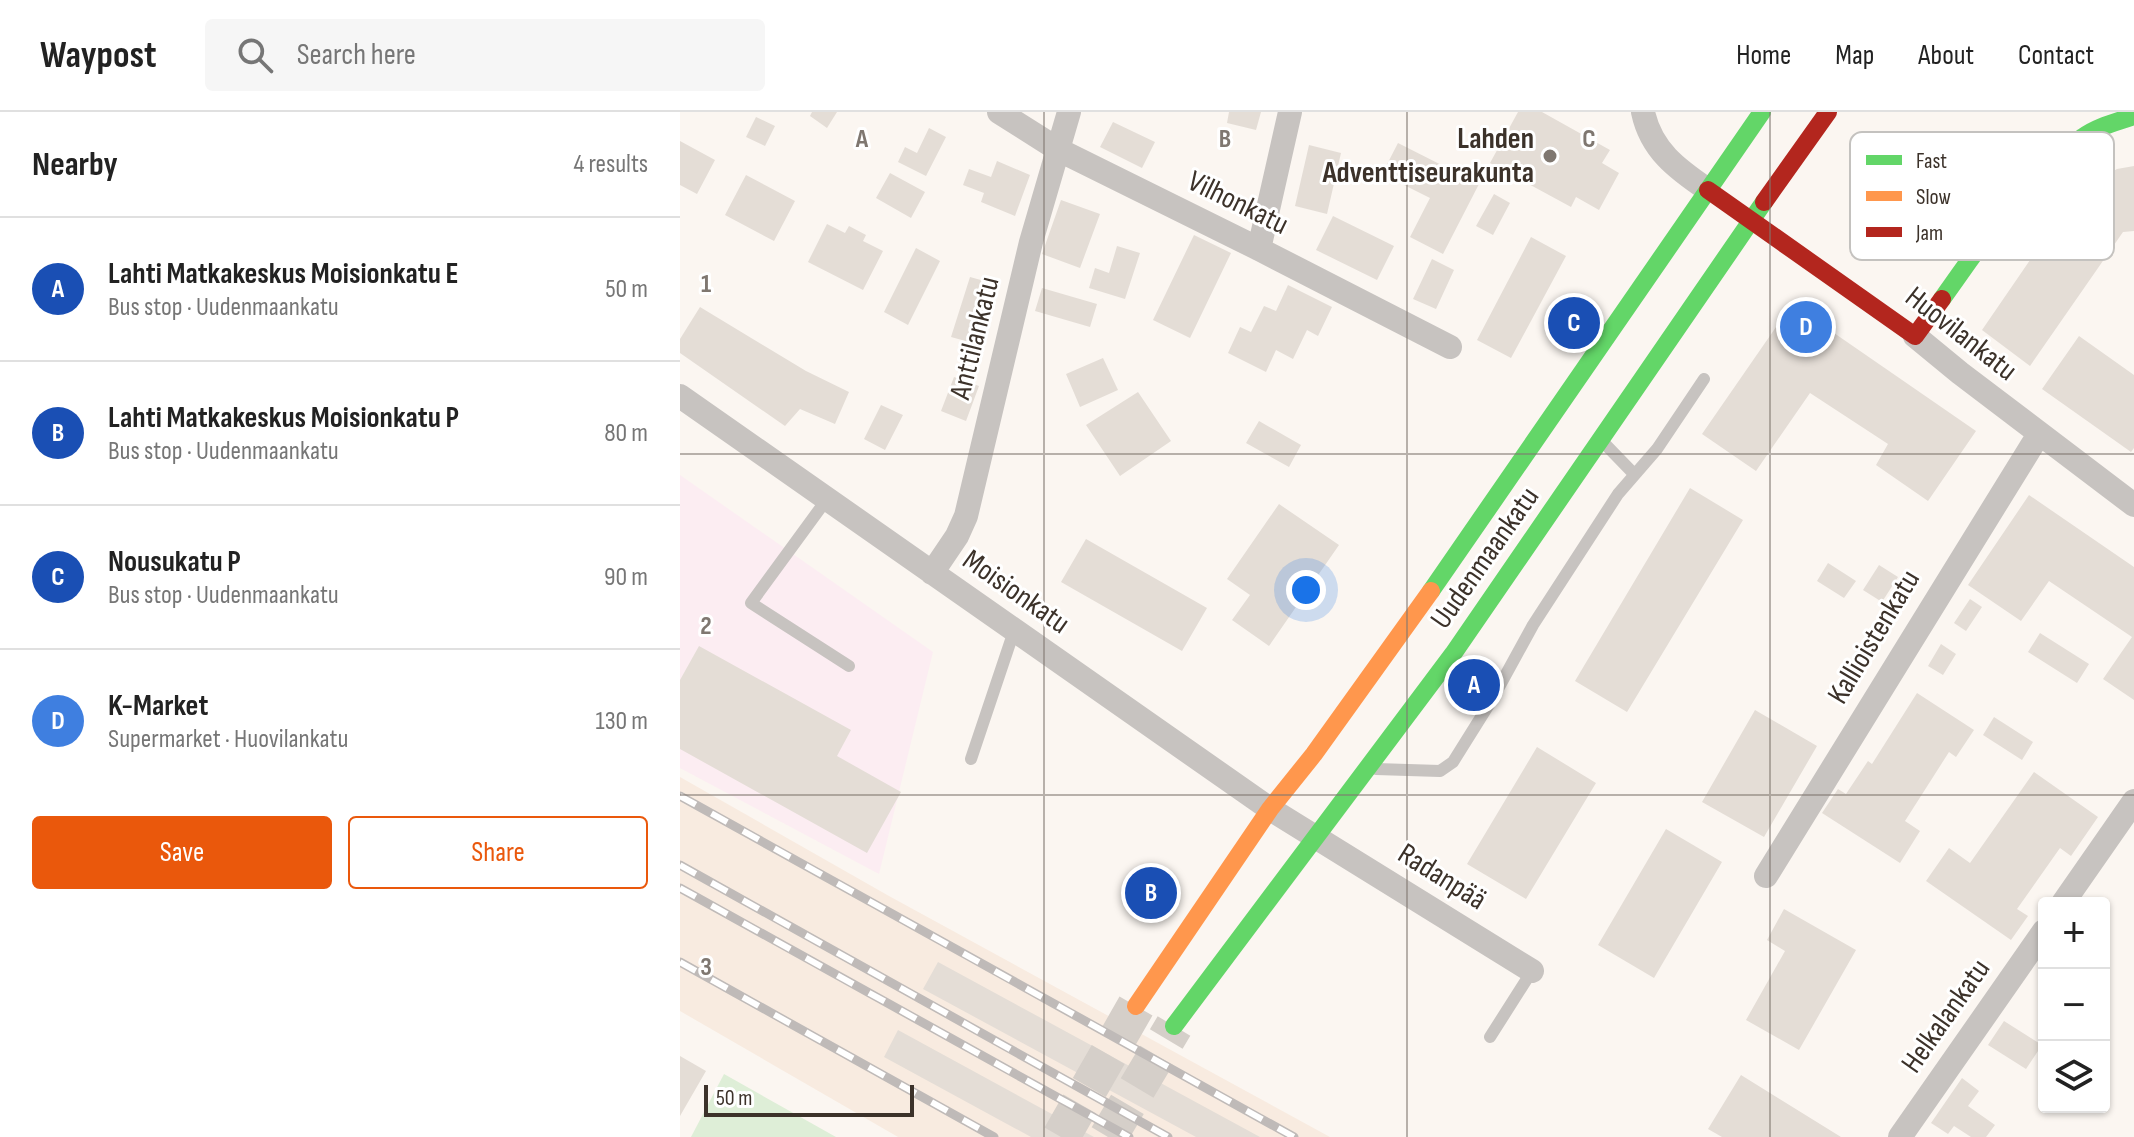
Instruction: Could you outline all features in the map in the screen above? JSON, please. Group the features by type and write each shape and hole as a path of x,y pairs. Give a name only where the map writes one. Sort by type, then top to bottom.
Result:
{"main road":[{"name":"Uudenmaankatu","path":"1136,1006 1270,809 1314,754 1470,536 1762,112"},
{"name":"Uudenmaankatu","path":"1174,1026 1369,769 1828,112"},
{"path":"2093,132 2134,116"},
{"name":"Huovilankatu","path":"1708,190 1915,336"},
{"path":"1915,336 1971,260"}],"street":[{"name":"Vilhonkatu","path":"999,112 1059,150 1450,347"},
{"name":"Anttilankatu","path":"932,573 957,536 966,516 1031,242 1069,112"},
{"path":"1259,249 1290,112"},
{"path":"1643,112 1655,146 1668,160 1708,190"},
{"name":"Huovilankatu","path":"1915,336 2134,505"},
{"name":"Moisionkatu","path":"680,396 1270,809 1317,838"},
{"name":"Kallioistenkatu","path":"1766,876 2039,434"},
{"path":"2067,897 2134,801"},
{"name":"Radanpää","path":"1317,838 1532,971"},
{"name":"Helkalankatu","path":"1900,1137 2038,940"}],"lane":[{"path":"1369,769 1440,771 1453,762 1533,625 1618,494 1657,449 1704,379"},
{"path":"1601,440 1634,474"},
{"path":"827,499 751,603 849,666"},
{"path":"971,759 1014,631"},
{"path":"1490,1037 1532,971"}],"shaded area":[{"path":"680,475 933,652 879,874 680,768"},
{"path":"680,777 889,896 1330,1137 898,1137 680,1011"}],"green space":[{"path":"724,1074 836,1137 691,1137"}],"building":[{"path":"812,112 837,112 827,128 810,116"},
{"path":"1229,112 1261,112 1256,130 1227,123"},
{"name":"Lahden Adventtiseurakunta","path":"1518,112 1542,112 1610,150 1602,163 1619,173 1599,210 1576,197 1571,207 1490,163"},
{"path":"756,117 775,126 765,146 746,137"},
{"path":"1113,122 1155,142 1142,168 1100,147"},
{"path":"929,128 946,137 926,176 898,162 905,147 917,153"},
{"path":"680,141 715,160 697,194 680,185"},
{"path":"1398,143 1479,184 1443,254 1410,237 1430,198 1382,174"},
{"path":"1309,145 1341,153 1327,214 1295,206"},
{"path":"997,161 1030,175 1015,216 981,202 984,193 963,185 969,169 991,177"},
{"path":"2134,166 2134,231 2123,232 2114,245 2114,171"},
{"path":"890,173 925,192 911,218 876,198"},
{"path":"746,175 795,201 774,241 725,215"},
{"path":"1494,194 1510,203 1493,235 1476,226"},
{"path":"1061,200 1100,214 1080,268 1042,254"},
{"path":"1333,216 1394,246 1377,280 1316,250"},
{"path":"827,224 845,233 849,226 866,235 863,241 883,251 863,290 808,262"},
{"path":"1194,235 1231,253 1190,338 1153,320"},
{"path":"1531,237 1566,256 1511,358 1477,340"},
{"path":"1117,246 1140,253 1125,299 1089,288 1095,268 1109,273"},
{"path":"916,248 940,261 908,325 884,312"},
{"path":"1432,259 1454,270 1436,309 1413,299"},
{"path":"2030,260 2104,260 2030,366 1982,330"},
{"path":"970,277 999,285 980,345 951,337"},
{"path":"1288,285 1332,307 1318,336 1307,330 1293,359 1276,350 1266,372 1228,353 1240,327 1251,332 1264,306 1276,311"},
{"path":"1042,288 1097,304 1090,327 1035,311"},
{"path":"1792,304 1976,431 1928,501 1876,465 1888,444 1810,393 1756,471 1702,434"},
{"path":"700,307 806,371 849,392 835,424 800,409 785,426 680,353 680,339"},
{"path":"2079,336 2134,375 2134,448 2131,452 2042,389"},
{"path":"1103,358 1118,390 1080,407 1066,374"},
{"path":"954,377 979,386 966,421 941,411"},
{"path":"1138,392 1171,441 1120,476 1086,425"},
{"path":"881,405 903,415 885,450 864,439"},
{"path":"1259,421 1301,445 1289,467 1246,443"},
{"path":"1690,488 1743,520 1627,712 1575,681"},
{"path":"2029,495 2134,567 2134,700 2103,679 2132,637 2049,581 2021,621 1968,585"},
{"path":"1279,504 1339,545 1269,646 1232,620 1250,595 1227,579"},
{"path":"1086,539 1207,608 1182,651 1061,582"},
{"path":"1828,563 1856,581 1844,598 1817,581"},
{"path":"1879,565 1898,577 1882,602 1863,590"},
{"path":"1970,599 1982,607 1966,631 1954,623"},
{"path":"2040,633 2089,664 2077,683 2028,652"},
{"path":"1941,644 1956,654 1943,675 1928,666"},
{"path":"699,646 851,730 837,756 901,792 867,853 680,749 680,680"},
{"path":"1917,693 1974,730 1956,757 1949,752 1905,821 1920,831 1900,863 1822,813 1838,789 1846,794 1868,761 1872,764"},
{"path":"1755,710 1817,746 1764,837 1702,802"},
{"path":"1994,717 2033,742 2022,760 1983,735"},
{"path":"1537,747 1596,783 1526,899 1467,864"},
{"path":"2034,772 2098,817 2071,856 2060,848 2017,909 2028,916 2011,940 1926,881 1949,848 1970,863"},
{"path":"1666,829 1722,862 1654,978 1598,945"},
{"path":"1784,909 1856,950 1799,1050 1746,1020 1785,951 1767,940"},
{"path":"938,962 1260,1137 1196,1137 923,989"},
{"path":"2004,1021 2038,1042 2038,1051 2026,1069 1988,1045"},
{"path":"898,1030 1094,1137 1031,1137 884,1057"},
{"path":"680,1056 706,1071 680,1116"},
{"path":"1741,1075 1841,1137 1722,1137 1708,1129"},
{"path":"1962,1078 1979,1091 1968,1106 1995,1125 1986,1137 1971,1137 1954,1126 1948,1134 1931,1123"}],"tunnel":[{"path":"1061,1137 1136,1006"},
{"path":"1108,1137 1174,1026"}],"railway":[{"path":"680,796 1294,1137"},
{"path":"680,865 1168,1137"},
{"path":"680,888 1129,1137"},
{"path":"680,962 994,1137"}],"traffic: fast":[{"path":"1431,591 1762,112"},
{"path":"2091,132 2134,116"},
{"path":"1174,1026 1453,654 1764,202"},
{"path":"1942,299 1970,260"}],"traffic: slow":[{"path":"1136,1006 1270,809 1314,754 1431,591"}],"traffic: jam":[{"path":"1764,202 1828,112"},
{"path":"1708,190 1915,336 1942,299"}],"place":[{"name":"Lahden Adventtiseurakunta","path":"1550,156"},
{"name":"Nousukatu P","path":"1574,323"},
{"name":"K-Market","path":"1806,327"},
{"name":"Lahti Matkakeskus Moisionkatu E","path":"1474,685"},
{"name":"Lahti Matkakeskus Moisionkatu P","path":"1151,893"}]}
